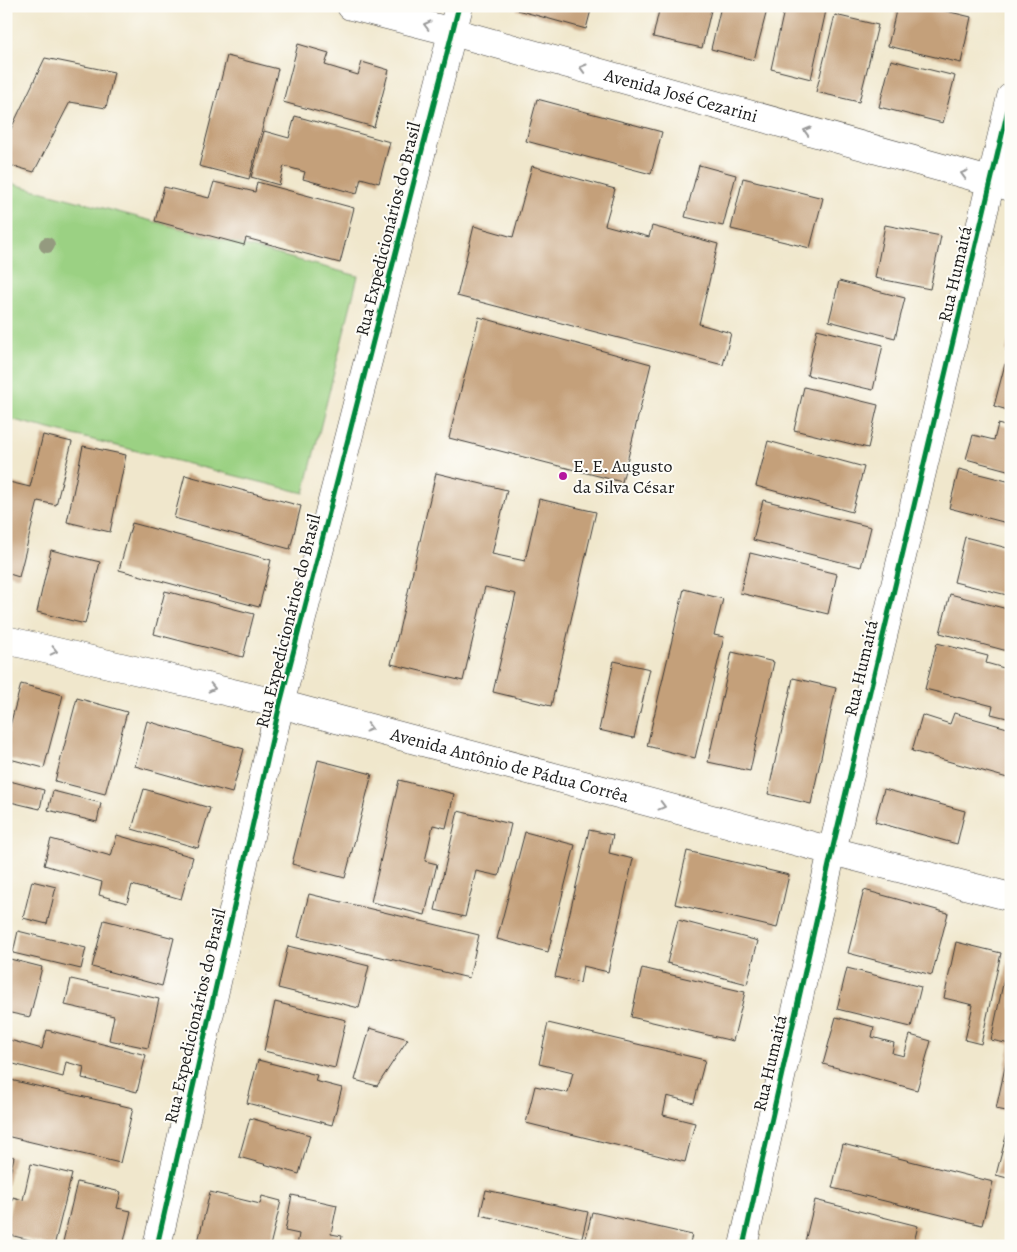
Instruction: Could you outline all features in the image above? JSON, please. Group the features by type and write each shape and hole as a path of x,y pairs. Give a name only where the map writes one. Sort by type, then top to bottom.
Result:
{"street":[{"name":"Avenida José Cezarini","path":"351,6 456,19 1001,185"},
{"name":"Rua Expedicionários do Brasil","path":"157,1246 280,704 456,19"},
{"name":"Rua Humaitá","path":"743,1246 832,851 1001,185 1011,97"},
{"name":"Avenida Antônio de Pádua Corrêa","path":"6,640 280,704 1011,897"}],"green space":[{"path":"6,182 358,276 304,493 6,418"}],"building":[{"path":"518,6 592,6 586,29 517,10"},
{"path":"660,6 712,6 702,48 653,37"},
{"path":"721,6 768,6 754,60 711,49"},
{"path":"785,6 827,6 811,79 771,69"},
{"path":"897,6 925,6 971,17 961,63 888,46"},
{"path":"835,15 878,25 859,102 816,92"},
{"path":"298,44 329,53 325,65 358,75 362,62 389,70 374,127 283,102"},
{"path":"227,56 278,69 249,179 199,166"},
{"path":"45,58 114,72 106,108 70,102 34,172 6,164 6,139"},
{"path":"891,60 955,76 943,123 879,107"},
{"path":"537,99 662,132 651,174 526,141"},
{"path":"295,116 390,142 379,183 361,178 357,194 303,179 305,172 284,166 279,185 251,177 264,131 289,138"},
{"path":"699,165 736,175 723,226 685,217"},
{"path":"532,166 615,189 605,225 649,237 652,226 718,244 699,324 731,333 723,365 457,296 474,226 513,237"},
{"path":"743,178 823,198 810,248 731,229"},
{"path":"214,182 255,192 257,182 354,208 340,263 246,238 244,245 155,221 164,187 209,198"},
{"path":"885,225 941,236 930,289 875,278"},
{"path":"839,281 905,298 895,338 829,321"},
{"path":"479,317 651,364 622,482 449,438"},
{"path":"817,329 883,345 873,390 807,375"},
{"path":"1011,333 1011,352 1006,351"},
{"path":"1005,364 1011,365 1011,411 994,406"},
{"path":"804,387 878,405 868,448 794,430"},
{"path":"998,424 1011,428 1011,471 966,459 973,435 994,440"},
{"path":"43,435 72,442 56,505 38,501 19,577 6,573 6,495 9,482 30,487"},
{"path":"768,441 864,467 852,512 756,486"},
{"path":"83,446 126,455 110,532 67,522"},
{"path":"959,469 1011,482 1011,524 949,508"},
{"path":"436,473 507,490 492,554 525,561 539,499 596,512 551,706 493,692 516,594 485,587 463,681 391,664"},
{"path":"185,475 301,506 290,549 174,518"},
{"path":"763,500 871,527 861,567 753,540"},
{"path":"132,523 271,560 259,607 119,570"},
{"path":"965,537 1011,549 1011,596 954,582"},
{"path":"51,550 100,562 85,624 37,612"},
{"path":"750,553 837,574 828,614 740,593"},
{"path":"684,589 723,599 714,635 724,637 695,758 647,746"},
{"path":"165,591 254,614 243,657 154,634"},
{"path":"950,594 1011,610 1011,652 940,633"},
{"path":"937,643 988,656 986,663 1011,670 1011,719 991,714 993,706 925,689"},
{"path":"732,652 774,662 750,771 708,762"},
{"path":"614,661 650,669 634,738 599,730"},
{"path":"793,678 836,688 811,804 768,794"},
{"path":"21,684 63,695 44,768 6,758 6,741"},
{"path":"77,698 127,712 105,794 55,781"},
{"path":"954,713 1011,729 1011,779 912,751 922,715 950,724"},
{"path":"147,721 244,749 232,793 135,766"},
{"path":"318,760 372,774 345,878 292,864"},
{"path":"6,780 44,790 40,809 6,801"},
{"path":"399,780 454,794 446,828 433,825 425,861 437,864 425,915 371,902"},
{"path":"144,789 210,808 198,848 132,829"},
{"path":"884,789 965,811 957,844 875,822"},
{"path":"53,791 101,803 97,822 48,810"},
{"path":"458,811 511,824 499,876 476,871 465,917 435,910"},
{"path":"589,830 613,835 609,853 633,859 608,972 583,966 580,983 555,977"},
{"path":"525,832 575,845 548,952 497,939"},
{"path":"117,835 193,857 181,899 132,885 127,903 99,895 102,882 44,865 51,839 111,856"},
{"path":"687,851 789,875 777,928 675,904"},
{"path":"32,881 56,887 47,924 23,918"},
{"path":"864,890 948,913 932,975 848,953"},
{"path":"309,894 479,935 469,978 298,937"},
{"path":"104,920 174,938 162,986 92,967"},
{"path":"678,920 758,941 747,984 667,963"},
{"path":"18,931 86,948 81,969 13,953"},
{"path":"956,942 1001,953 981,1044 965,1040 973,1005 944,998"},
{"path":"288,946 369,966 359,1008 278,988"},
{"path":"1010,951 1011,1112 996,1109 1010,1044 991,1040"},
{"path":"10,959 42,967 30,1017 6,1012 6,977"},
{"path":"642,968 745,992 733,1041 631,1017"},
{"path":"847,968 921,987 911,1027 837,1009"},
{"path":"71,979 159,999 148,1048 109,1040 114,1016 65,1005"},
{"path":"275,1002 346,1020 335,1068 264,1051"},
{"path":"836,1017 874,1027 872,1037 894,1043 892,1053 904,1056 910,1035 931,1041 917,1090 823,1064"},
{"path":"548,1023 705,1060 694,1103 667,1096 663,1115 695,1123 685,1162 526,1123 535,1086 568,1093 573,1072 539,1064"},
{"path":"370,1028 408,1039 377,1086 355,1080"},
{"path":"47,1030 146,1055 137,1092 82,1078 84,1067 66,1062 63,1077 6,1062 6,1039 42,1049"},
{"path":"258,1060 317,1075 315,1081 342,1088 332,1125 247,1103"},
{"path":"6,1079 133,1108 120,1163 6,1136"},
{"path":"250,1118 310,1135 299,1174 239,1157"},
{"path":"1011,1121 1011,1179 996,1175"},
{"path":"843,1144 993,1182 982,1225 832,1188"},
{"path":"6,1155 14,1157 7,1186 6,1186"},
{"path":"31,1164 72,1174 54,1246 6,1234 6,1224 13,1197 23,1200"},
{"path":"77,1182 121,1192 117,1208 131,1211 123,1246 62,1246"},
{"path":"486,1190 588,1212 582,1238 480,1215"},
{"path":"210,1192 260,1204 262,1196 281,1201 270,1246 197,1246"},
{"path":"292,1195 337,1205 331,1234 342,1236 340,1246 297,1246 299,1234 285,1231"},
{"path":"815,1200 918,1226 913,1246 804,1246"},
{"path":"592,1212 692,1235 689,1246 584,1246"}],"cycle path":[{"path":"157,1246 280,704 459,6"},
{"path":"743,1246 832,851 1011,97"}],"place":[{"name":"E. E. Augusto da Silva César","path":"563,476"}]}
